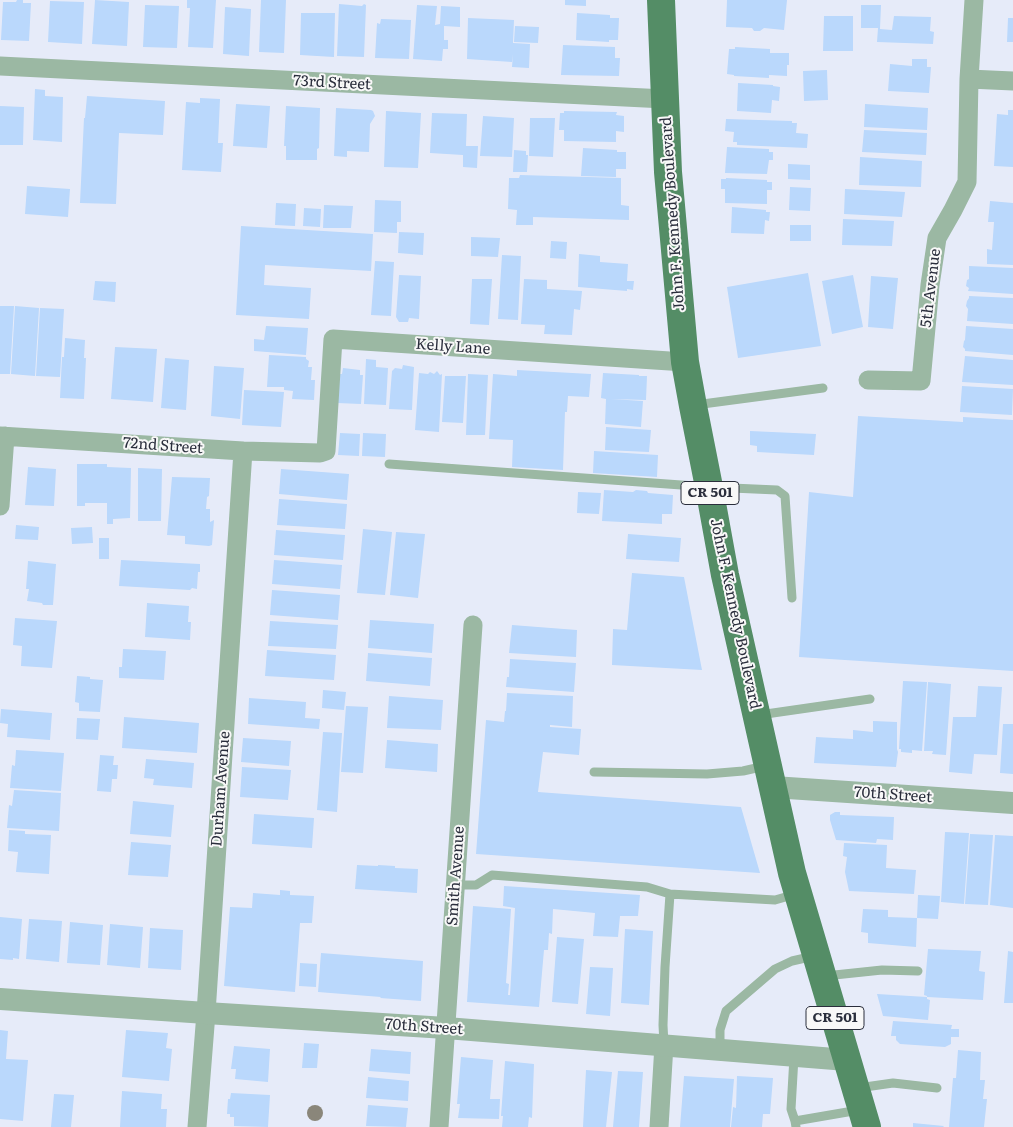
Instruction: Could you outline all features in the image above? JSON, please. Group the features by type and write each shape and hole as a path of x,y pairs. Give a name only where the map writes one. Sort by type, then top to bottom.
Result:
{"main road":[{"name":"John F. Kennedy Boulevard","path":"661,0 668,172 685,362 725,575 792,873 861,1109"}],"street":[{"name":"5th Avenue","path":"868,380 921,381 930,285 938,238 967,182 969,79 974,0"},
{"name":"73rd Street","path":"0,66 665,99"},
{"path":"969,79 1013,81"},
{"name":"Kelly Lane","path":"326,451 334,339 685,362"},
{"path":"0,506 3,436"},
{"name":"72nd Street","path":"3,436 243,451 320,454 326,451"},
{"name":"Durham Avenue","path":"197,1127 243,451"},
{"name":"Smith Avenue","path":"439,1127 474,625"},
{"name":"70th Street","path":"771,776 1013,803"},
{"name":"70th Street","path":"0,999 446,1028 847,1060"},
{"path":"659,1127 664,1045"}],"lane":[{"path":"693,406 823,388"},
{"path":"389,464 777,490 785,496 792,598"},
{"path":"757,716 870,699"},
{"path":"594,772 707,774 744,771 771,776"},
{"path":"455,885 476,885 492,875 647,887 670,894 775,900 798,894"},
{"path":"664,1045 664,977 670,894"},
{"path":"720,1050 720,1030 726,1011 775,969 792,961 820,966 918,972"},
{"path":"794,1055 791,1109 796,1124 861,1109 893,1083 937,1088"}],"building":[{"path":"17,0 23,0 23,3 31,3 29,41 1,40 3,2 16,2"},
{"path":"95,0 129,2 127,46 92,44"},
{"path":"187,0 216,0 213,48 188,47 190,8 187,8"},
{"path":"261,0 286,0 284,53 259,52"},
{"path":"565,0 586,0 586,6 565,5"},
{"path":"727,0 787,0 784,30 764,28 760,31 754,31 752,28 726,27"},
{"path":"50,1 84,2 82,44 48,42"},
{"path":"339,4 366,5 364,57 337,56"},
{"path":"145,5 179,6 177,48 143,47"},
{"path":"417,5 437,6 435,25 440,24 441,6 460,7 460,27 444,26 444,40 448,40 448,49 443,49 442,61 413,59"},
{"path":"861,5 881,5 880,29 892,30 894,16 931,17 930,31 934,32 933,44 877,42 878,28 861,28"},
{"path":"225,7 251,9 249,56 223,54"},
{"path":"301,13 335,13 334,57 300,55"},
{"path":"577,13 610,15 610,18 619,18 618,40 609,40 609,42 576,40"},
{"path":"824,16 853,16 853,51 823,51"},
{"path":"468,18 514,20 513,43 530,44 529,68 512,67 513,54 512,62 467,59"},
{"path":"1008,18 1013,18 1013,42 1007,42"},
{"path":"381,19 411,20 409,59 375,58 377,23 380,24"},
{"path":"515,26 539,27 538,43 514,42"},
{"path":"563,45 615,47 615,58 620,58 619,76 561,75"},
{"path":"735,47 770,49 770,53 789,53 787,76 769,75 769,78 727,74 729,49 735,49"},
{"path":"912,59 927,59 927,67 931,67 929,93 888,91 890,64 912,66"},
{"path":"827,70 828,100 804,101 803,71"},
{"path":"738,83 780,87 779,101 772,100 771,113 737,111"},
{"path":"35,89 45,90 45,96 63,97 62,142 33,140"},
{"path":"87,96 165,101 163,135 119,133 116,204 80,203 84,118"},
{"path":"200,98 220,99 218,143 223,143 221,172 182,170 186,102 200,103"},
{"path":"236,104 270,106 267,148 233,146"},
{"path":"865,104 928,108 927,130 864,127"},
{"path":"0,106 24,107 23,145 0,145"},
{"path":"286,106 320,108 317,160 286,160 286,146 284,146"},
{"path":"336,108 373,111 375,116 370,124 369,152 347,151 347,157 334,156"},
{"path":"1008,110 1013,110 1013,167 994,166 997,114 1008,115"},
{"path":"386,111 421,113 418,168 384,167"},
{"path":"564,111 617,112 616,115 624,116 624,132 616,131 616,142 564,141 564,130 559,130 560,113 564,113"},
{"path":"432,113 467,114 466,146 478,146 477,168 463,167 463,155 430,153"},
{"path":"483,116 514,118 512,157 480,156"},
{"path":"530,118 555,118 553,157 529,156"},
{"path":"726,119 792,121 792,123 797,123 796,133 808,134 807,148 737,145 737,142 733,142 734,132 725,131"},
{"path":"864,130 927,133 926,155 862,152"},
{"path":"727,147 769,149 769,152 773,152 773,160 769,160 767,174 725,173"},
{"path":"583,148 626,152 626,169 616,169 616,177 581,176"},
{"path":"514,150 526,151 526,155 528,155 527,172 513,172"},
{"path":"860,157 922,161 921,187 859,185"},
{"path":"788,164 810,165 810,180 788,179"},
{"path":"520,175 621,178 621,205 629,206 629,220 533,217 533,225 516,225 517,210 508,209 509,178 519,178"},
{"path":"721,179 767,180 767,182 772,182 772,190 767,190 767,204 725,203 725,189 721,189"},
{"path":"27,186 70,189 68,217 25,214"},
{"path":"790,187 811,188 810,211 789,210"},
{"path":"845,189 905,192 902,217 844,214"},
{"path":"375,200 401,201 401,222 397,222 397,233 374,232"},
{"path":"990,201 1013,203 1013,265 987,264 987,249 992,250 994,222 988,222"},
{"path":"276,203 296,204 295,226 275,225"},
{"path":"324,205 353,206 351,228 323,228"},
{"path":"732,207 770,212 769,221 765,220 764,234 731,233"},
{"path":"304,208 321,209 320,227 303,226"},
{"path":"843,219 894,221 892,246 842,245"},
{"path":"790,225 811,225 811,241 790,241"},
{"path":"241,226 373,234 371,271 265,265 264,285 311,288 309,319 236,315"},
{"path":"399,232 424,233 423,255 398,253"},
{"path":"471,237 500,238 498,257 471,256"},
{"path":"551,241 567,242 566,259 550,258"},
{"path":"579,254 600,256 600,262 628,264 627,281 634,281 633,290 578,287"},
{"path":"502,255 521,256 518,320 498,319"},
{"path":"375,261 394,262 391,316 371,315"},
{"path":"969,266 1013,268 1013,294 968,291 969,288 966,286 969,279"},
{"path":"808,273 821,346 738,358 727,287"},
{"path":"399,275 421,276 419,319 409,318 408,322 399,322 396,317"},
{"path":"853,275 863,327 832,334 822,281"},
{"path":"871,276 898,278 893,329 868,327"},
{"path":"472,279 492,279 489,325 470,324"},
{"path":"524,279 547,280 547,289 582,291 580,310 574,309 572,335 544,334 545,325 521,324"},
{"path":"95,281 116,282 115,302 93,300"},
{"path":"969,296 1013,298 1013,324 967,321 968,309 966,306"},
{"path":"0,306 14,306 10,374 0,374"},
{"path":"15,306 39,308 35,376 11,374"},
{"path":"40,308 64,309 60,377 36,376"},
{"path":"266,326 308,328 306,355 254,351 254,339 264,340"},
{"path":"966,326 1013,329 1013,355 965,351 963,347"},
{"path":"65,338 85,340 84,399 60,398"},
{"path":"115,347 157,349 153,402 111,399"},
{"path":"269,355 306,357 309,361 308,367 312,367 311,380 315,380 314,400 292,399 293,391 284,390 284,387 267,387"},
{"path":"965,356 1013,360 1013,385 962,382"},
{"path":"165,358 189,360 186,410 161,408"},
{"path":"366,359 376,360 376,367 388,368 386,405 364,404"},
{"path":"403,365 414,367 412,410 389,409 392,371 395,368 402,369"},
{"path":"214,366 244,368 240,419 211,416"},
{"path":"343,368 360,370 360,375 363,375 361,404 337,403 339,374 342,374"},
{"path":"517,370 591,374 589,397 568,396 567,412 565,412 563,470 512,467 513,440 489,439 493,374 517,376"},
{"path":"437,371 440,375 442,374 439,432 415,430 419,373 428,374 430,372 434,374"},
{"path":"603,373 647,376 646,400 611,399 643,401 641,427 605,424 606,399 601,398"},
{"path":"468,374 488,375 485,435 466,435"},
{"path":"445,376 466,376 463,423 442,422"},
{"path":"962,386 1013,389 1012,415 960,412"},
{"path":"244,390 284,392 281,427 242,425"},
{"path":"858,416 963,422 963,417 1013,420 1013,671 799,657 809,492 853,497"},
{"path":"606,427 651,430 649,452 605,450"},
{"path":"750,431 816,434 814,455 757,452 757,446 750,445"},
{"path":"340,433 360,434 359,456 338,455"},
{"path":"363,433 386,434 385,457 362,456"},
{"path":"594,451 658,455 657,477 593,473"},
{"path":"77,464 107,464 107,467 131,468 130,518 113,519 113,524 107,524 107,503 85,503 85,506 77,506"},
{"path":"28,467 56,469 54,506 25,505"},
{"path":"138,468 162,469 161,521 138,521"},
{"path":"281,469 349,474 347,500 279,494"},
{"path":"172,477 210,478 206,509 210,509 210,522 214,520 212,545 185,544 185,536 167,535"},
{"path":"604,490 633,492 636,490 673,495 672,514 662,514 662,524 602,521"},
{"path":"578,492 601,493 599,514 577,513"},
{"path":"279,499 347,504 345,529 277,525"},
{"path":"16,525 39,527 38,540 15,539"},
{"path":"92,527 93,543 72,544 71,528"},
{"path":"363,529 392,532 385,595 357,593"},
{"path":"276,530 345,535 343,560 274,555"},
{"path":"396,532 425,534 418,598 390,595"},
{"path":"628,534 681,538 679,562 626,559"},
{"path":"99,538 109,538 109,559 99,559"},
{"path":"121,560 200,564 197,589 119,586"},
{"path":"274,560 342,565 340,589 272,584"},
{"path":"28,561 56,564 53,605 43,605 42,603 27,601 29,589 26,589"},
{"path":"632,573 684,577 702,670 612,665 613,629 627,630"},
{"path":"272,590 340,595 338,620 270,615"},
{"path":"147,603 189,606 188,622 191,622 190,640 145,637"},
{"path":"15,618 57,621 52,668 21,666 22,646 13,645"},
{"path":"370,620 434,624 432,653 368,648"},
{"path":"270,621 338,625 336,649 268,646"},
{"path":"512,625 577,630 576,657 509,653"},
{"path":"123,649 166,651 164,680 119,678 119,667 122,667"},
{"path":"267,650 336,655 334,680 265,676"},
{"path":"368,653 432,658 430,686 366,681"},
{"path":"510,659 576,663 574,692 506,687 507,677 509,677"},
{"path":"77,676 103,680 100,712 79,711 79,703 75,702"},
{"path":"903,681 927,682 922,751 912,750 912,753 901,752 901,749 899,749"},
{"path":"928,682 951,684 946,755 932,754 933,751 924,751"},
{"path":"978,686 1002,687 997,755 974,754 972,774 949,772 953,717 976,717"},
{"path":"323,690 346,692 344,710 322,708"},
{"path":"507,693 573,696 572,727 550,725 550,727 581,729 579,755 543,752 538,792 741,807 760,873 476,854 486,720 504,722"},
{"path":"389,696 443,700 441,730 387,728"},
{"path":"249,698 306,702 305,718 320,719 319,729 248,724"},
{"path":"346,706 368,707 363,773 341,772"},
{"path":"1,709 52,713 50,740 7,737 8,724 0,723"},
{"path":"124,717 199,723 197,753 122,748"},
{"path":"77,718 100,719 98,740 76,739"},
{"path":"873,721 897,722 898,752 896,767 814,763 816,737 853,739 853,730 873,732"},
{"path":"1003,724 1013,724 1013,774 1000,773"},
{"path":"323,732 342,733 337,812 317,810"},
{"path":"243,738 291,741 289,766 241,762"},
{"path":"387,740 438,744 437,772 385,768"},
{"path":"16,750 64,753 61,791 10,788 12,765 15,766"},
{"path":"100,755 114,756 113,765 118,765 117,779 112,779 111,792 97,791"},
{"path":"146,759 194,763 192,788 153,785 154,779 144,778"},
{"path":"242,767 291,770 288,800 240,797"},
{"path":"14,790 61,793 59,831 7,828 9,805 12,806"},
{"path":"133,801 174,805 171,837 130,834"},
{"path":"840,812 840,815 894,817 893,840 877,839 876,843 836,840 830,820 830,815"},
{"path":"254,814 314,818 312,848 252,844"},
{"path":"9,830 25,831 25,834 51,835 49,874 16,872 18,852 8,851"},
{"path":"945,832 969,833 964,904 941,902"},
{"path":"970,834 993,835 988,905 965,904"},
{"path":"995,835 1013,836 1013,908 990,905"},
{"path":"131,842 171,845 168,877 128,875"},
{"path":"844,843 887,845 886,868 916,870 914,894 849,891 845,872 847,857 843,856"},
{"path":"357,865 418,869 417,893 355,889"},
{"path":"504,886 640,895 638,916 620,916 618,937 593,936 595,913 553,909 552,934 549,933 548,950 544,950 539,1007 467,1002 473,906 511,909 506,983 509,984 508,995 510,995 515,908 503,906"},
{"path":"280,890 290,891 290,895 314,896 312,923 300,923 295,992 224,986 230,907 252,908 253,893 280,895"},
{"path":"918,895 940,896 938,919 917,918"},
{"path":"863,909 888,910 888,917 917,918 916,947 868,943 868,933 861,932"},
{"path":"0,917 22,919 19,959 0,959"},
{"path":"29,919 62,921 59,962 26,959"},
{"path":"70,922 103,925 100,965 67,963"},
{"path":"110,924 143,927 140,968 107,965"},
{"path":"150,928 183,930 181,970 148,968"},
{"path":"625,929 653,931 649,1005 621,1003"},
{"path":"557,937 584,939 578,1004 552,1002"},
{"path":"928,949 981,951 979,971 985,972 983,1000 927,997 924,995"},
{"path":"1008,951 1013,952 1013,1003 1004,1003"},
{"path":"321,953 423,961 421,1001 318,992"},
{"path":"300,963 317,964 316,987 299,986"},
{"path":"590,967 613,968 610,1016 586,1014"},
{"path":"877,994 927,997 930,1000 928,1020 883,1016"},
{"path":"893,1021 952,1025 951,1029 959,1029 959,1037 951,1037 951,1044 945,1047 900,1044 896,1040 896,1036 891,1036"},
{"path":"0,1030 8,1031 6,1059 28,1060 23,1121 0,1119"},
{"path":"126,1030 168,1033 166,1048 172,1049 169,1081 122,1077"},
{"path":"304,1043 319,1044 317,1068 302,1068"},
{"path":"234,1046 270,1049 268,1082 235,1079 236,1069 231,1069"},
{"path":"371,1049 411,1052 410,1074 369,1071"},
{"path":"958,1050 981,1052 980,1080 985,1080 983,1099 987,1099 984,1127 949,1127 953,1078 956,1078"},
{"path":"461,1057 493,1060 490,1099 500,1099 499,1119 458,1118 460,1104 457,1104"},
{"path":"505,1061 534,1064 532,1118 529,1117 528,1127 502,1127"},
{"path":"586,1070 612,1072 606,1127 583,1127"},
{"path":"618,1071 643,1072 639,1127 613,1127"},
{"path":"684,1076 734,1079 730,1127 680,1127"},
{"path":"737,1076 773,1078 770,1114 763,1114 762,1127 731,1127 733,1107 736,1108"},
{"path":"368,1077 409,1081 408,1101 366,1098"},
{"path":"122,1091 162,1094 161,1109 167,1109 166,1127 120,1127"},
{"path":"231,1093 270,1095 268,1127 234,1126 234,1117 230,1117 230,1114 227,1114 228,1099 230,1099"},
{"path":"54,1094 74,1095 71,1127 51,1127"},
{"path":"368,1105 408,1108 406,1127 366,1126"},
{"path":"913,1123 944,1126 913,1127"}]}
